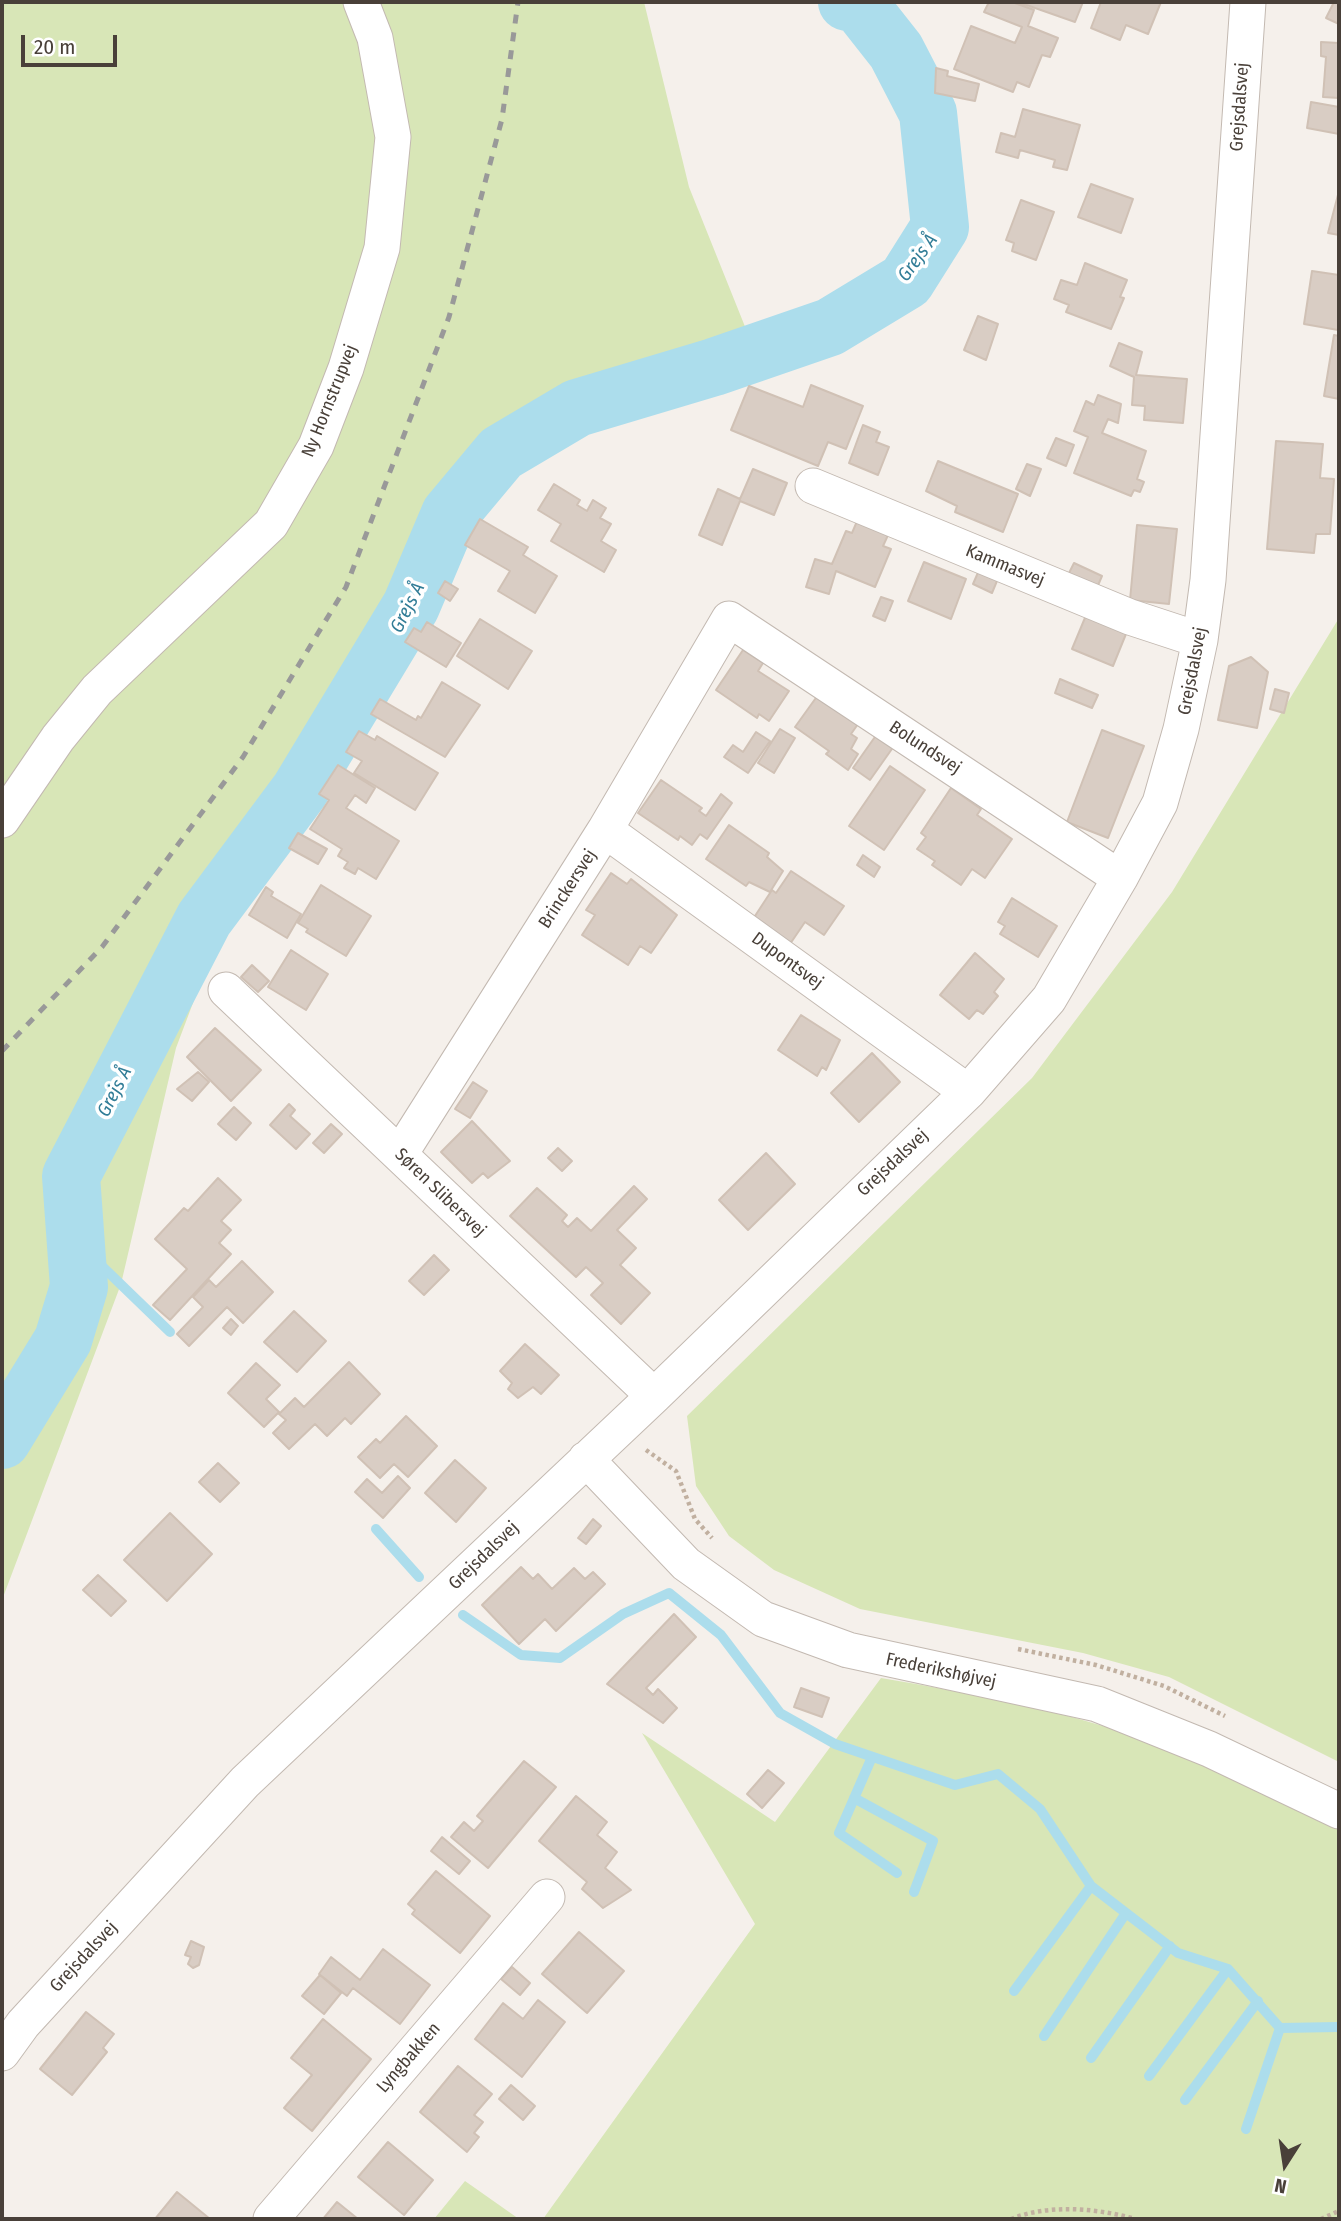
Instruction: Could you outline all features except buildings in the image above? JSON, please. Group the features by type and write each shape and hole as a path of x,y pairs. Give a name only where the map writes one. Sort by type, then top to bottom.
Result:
{"street":[{"name":"Ny Hornstrupvej","path":"2,820 58,738 97,690 271,524 316,446 346,369 382,248 393,137 375,38 360,2"},
{"name":"Grejsdalsvej","path":"2,2053 23,2024 245,1782 653,1396 968,1092 1049,999 1121,878 1160,803 1181,729 1200,639 1209,566 1248,2"},
{"name":"Kammasvej","path":"813,486 1130,617 1200,639"},
{"name":"Brinckersvej","path":"400,1154 605,830 729,619"},
{"name":"Bolundsvej","path":"729,619 1121,878"},
{"name":"Dupontsvej","path":"605,830 968,1092"},
{"name":"Søren Slibersvej","path":"226,990 653,1396"},
{"name":"Frederikshøjvej","path":"586,1459 686,1564 763,1619 848,1650 1097,1704 1209,1749 1339,1811"},
{"name":"Lyngbakken","path":"271,2219 547,1897"}],"path":[{"path":"617,1430 676,1471 695,1519 717,1543"},
{"path":"1017,1649 1096,1665 1164,1686 1227,1717"},
{"path":"1011,2219 1026,2213 1090,2209 1135,2219"},
{"path":"1321,2219 1339,2211"}],"green space":[{"path":"2,2 644,2 689,187 762,369 540,444 482,495 425,611 222,926 176,1048 121,1284 2,1600"},
{"path":"1339,618 1339,1762 1169,1677 1083,1653 860,1609 774,1570 729,1536 696,1486 687,1416 1032,1078 1172,892"},
{"path":"881,1678 951,1690 1091,1722 1159,1745 1339,1824 1339,2219 543,2219 755,1924 642,1733 775,1822"},
{"path":"465,2181 519,2219 434,2219"}],"waterway":[{"name":"Grejs Å","path":"2,1440 63,1340 79,1287 71,1176 204,919 300,790 411,606 450,514 501,453 577,408 714,367 830,327 906,281 940,227 928,113 896,51 859,4 847,2"},
{"path":"76,1241 170,1332"},
{"path":"376,1529 419,1577"},
{"path":"463,1615 521,1655 560,1658 623,1614 669,1593 721,1635 780,1713 835,1744 955,1785 998,1774 1040,1809 1091,1886 1178,1953 1228,1969 1280,2028 1339,2027"},
{"path":"872,1757 839,1833 897,1873"},
{"path":"854,1798 933,1841 914,1892"},
{"path":"1014,1991 1091,1886"},
{"path":"1044,2036 1126,1913"},
{"path":"1091,2058 1170,1946"},
{"path":"1149,2076 1228,1969"},
{"path":"1185,2100 1258,2001"},
{"path":"1246,2129 1280,2028"}],"railway":[{"path":"2,1051 102,947 243,757 346,587 449,317 502,119 518,2"}]}
